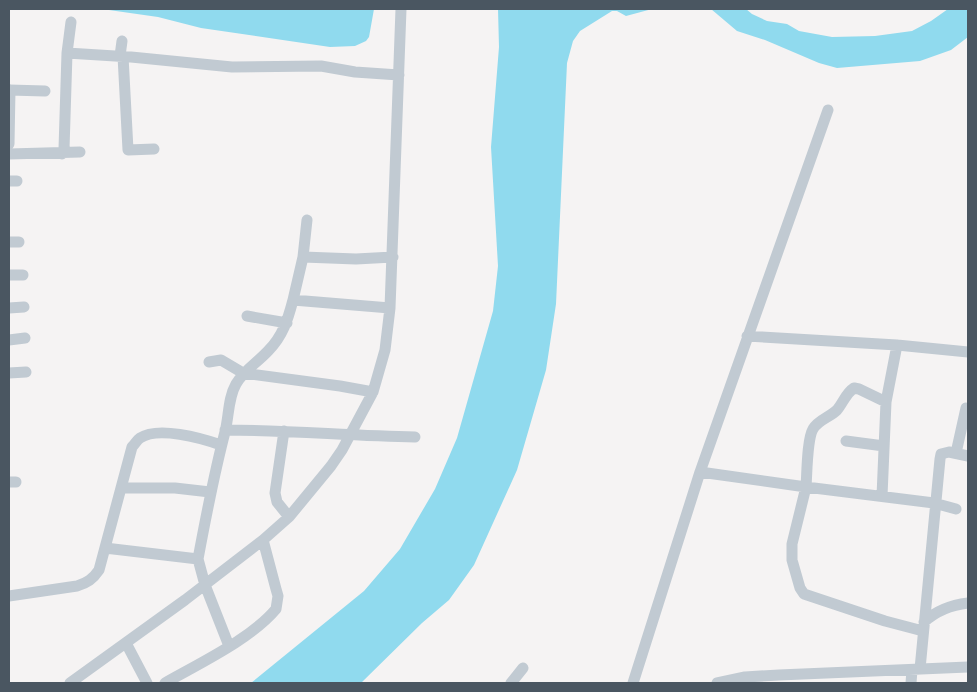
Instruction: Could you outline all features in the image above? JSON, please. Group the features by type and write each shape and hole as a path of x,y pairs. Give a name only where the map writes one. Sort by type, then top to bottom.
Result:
{"street":[{"path":"70,683 205,585 289,518 331,466 351,436 373,392 380,373 385,350 390,308 401,9"},
{"path":"62,154 64,149 67,53 71,22"},
{"path":"122,41 121,56 128,150 154,149"},
{"path":"67,53 121,56 232,67 321,66 355,72 399,75"},
{"path":"9,144 9,90 45,91"},
{"path":"633,683 700,472 828,110"},
{"path":"9,154 80,152"},
{"path":"229,646 205,585 198,560 210,492 235,385 243,374 268,352 281,336 287,323 303,258 308,220"},
{"path":"303,258 356,259 393,257"},
{"path":"9,275 23,274"},
{"path":"293,300 390,308"},
{"path":"9,308 24,307"},
{"path":"247,316 287,323"},
{"path":"747,336 897,345 968,352"},
{"path":"9,340 25,338"},
{"path":"882,496 886,402 897,345"},
{"path":"208,362 221,360 243,374 373,392"},
{"path":"9,373 26,372"},
{"path":"886,402 854,388 834,413 820,421 813,428 810,438 806,487 792,544 792,560 800,588 804,594 885,621 923,626 940,611 954,605 968,603"},
{"path":"956,453 966,408"},
{"path":"225,430 415,437"},
{"path":"284,431 275,493 277,502 289,518"},
{"path":"9,596 77,586 94,577 99,570 132,447 139,439 146,435 172,433 221,445"},
{"path":"846,441 884,446"},
{"path":"911,683 916,669 923,626 934,503 941,454 949,452 968,456"},
{"path":"700,472 934,503 956,509"},
{"path":"121,488 175,488 210,492"},
{"path":"166,683 229,646 276,609 276,589 263,540"},
{"path":"105,548 198,560"},
{"path":"126,643 147,683"},
{"path":"717,683 745,678 779,679 968,667"},
{"path":"511,683 523,668"}],"water":[{"path":"102,9 374,9 369,37 366,41 355,46 330,47 201,28 158,17"},
{"path":"498,9 652,9 626,16 617,11 612,11 580,31 573,41 567,63 556,304 546,370 517,470 474,565 449,600 422,623 361,683 251,683 364,591 400,549 435,489 457,438 493,311 498,266 491,147 499,47"},
{"path":"711,9 746,9 767,21 787,24 799,31 832,37 875,36 912,31 948,9 968,9 968,37 951,50 920,61 837,68 819,63 765,40 737,31"}]}
